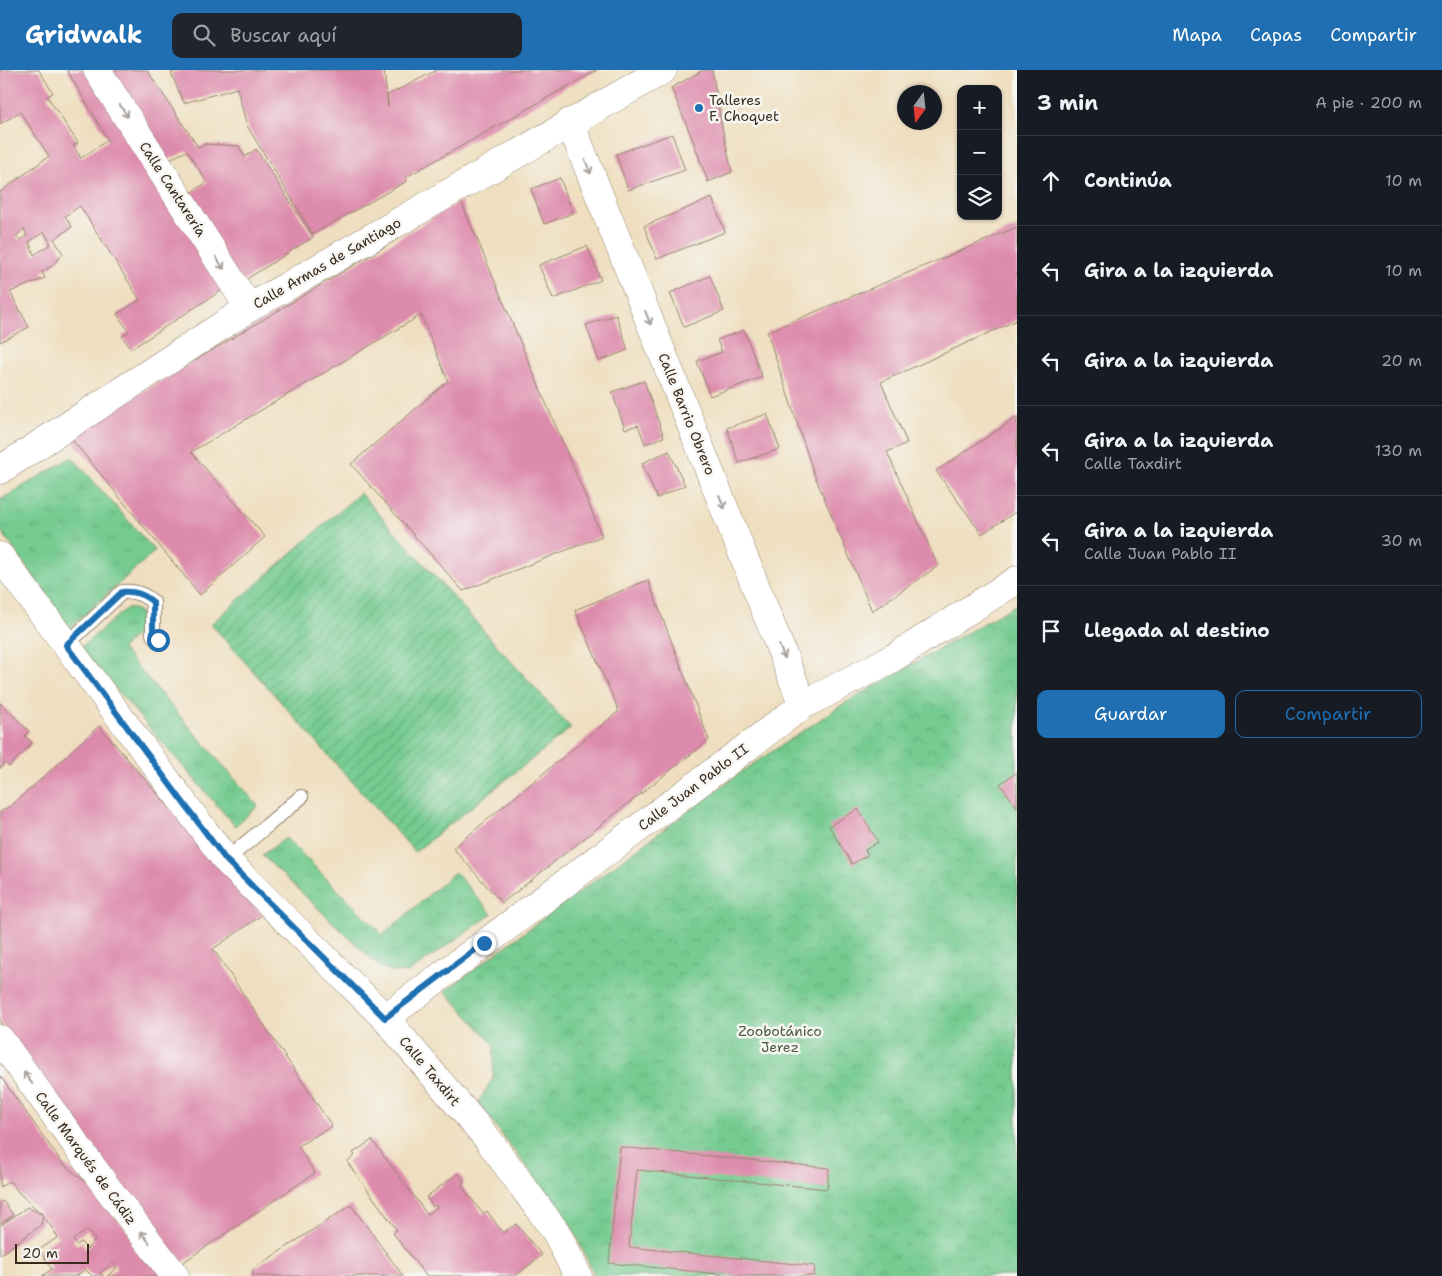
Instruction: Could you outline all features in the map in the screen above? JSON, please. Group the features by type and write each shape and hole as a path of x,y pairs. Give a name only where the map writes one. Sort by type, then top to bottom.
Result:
{"street":[{"name":"Calle Cantarería","path":"97,70 249,308"},
{"name":"Calle Armas de Santiago","path":"0,470 249,308 663,70"},
{"name":"Calle Barrio Obrero","path":"570,122 803,706"},
{"name":"Calle Taxdirt","path":"0,556 226,860 385,1018 487,1138 556,1232 578,1276"},
{"name":"Calle Juan Pablo II","path":"385,1018 803,706 893,658 1017,580"},
{"name":"Calle Marqués de Cádiz","path":"0,1039 106,1186 175,1276"}],"lane":[{"path":"66,645 122,592 132,591 142,594 153,602 153,634 158,640"},
{"path":"226,860 301,797"}],"green space":[{"path":"72,457 155,551 69,629 0,529 0,500"},
{"path":"360,493 571,728 415,852 211,624"},
{"name":"Zoobotánico Jerez","path":"1017,604 1017,1276 595,1276 571,1225 478,1103 493,1078 494,1044 445,991 744,770 845,703"},
{"path":"127,608 140,612 145,625 122,649 258,806 235,826 80,648"},
{"path":"286,838 383,935 455,872 492,914 408,973 393,972 380,967 262,855"}],"building":[{"path":"0,70 39,70 53,93 47,96 78,143 73,145 81,158 108,140 67,70 88,70 222,290 131,349 122,336 129,332 117,314 140,300 80,206 65,216 72,227 54,239 63,254 52,266 42,272 45,278 10,292 29,327 0,342 0,192 49,156 20,112 0,124","holes":["24,229 27,236 19,240 16,236","44,232 51,244 34,255 29,242"]},
{"path":"109,70 147,70 198,147 205,144 239,146 245,157 256,149 313,237 239,284 183,198 207,182 187,151 165,161"},
{"path":"180,70 384,70 388,107 388,95 437,70 597,70 406,177 407,181 313,234 247,126 237,88 184,103 171,73"},
{"name":"Talleres F. Choquet","path":"703,70 712,70 732,172 708,182 671,88"},
{"path":"672,134 685,170 628,190 616,154"},
{"path":"560,178 573,213 544,224 531,189"},
{"path":"712,198 725,232 657,259 644,226"},
{"path":"461,201 602,536 463,591 351,464 448,381 421,315 191,452 265,537 200,595 69,436"},
{"path":"1017,227 1017,320 881,382 907,443 887,452 938,566 872,611 814,474 767,332"},
{"path":"587,246 601,280 553,299 539,265"},
{"path":"710,276 724,311 684,327 670,293"},
{"path":"616,315 628,350 599,361 586,325"},
{"path":"744,330 762,377 710,396 697,361 722,352 717,340"},
{"path":"644,381 664,437 645,444 638,425 625,429 612,392"},
{"path":"767,414 780,449 739,463 727,428"},
{"path":"1017,417 1017,511 982,534 936,471"},
{"path":"669,451 685,485 657,498 642,463"},
{"path":"648,580 709,740 502,903 453,848 619,711 575,610"},
{"path":"0,703 29,731 25,736 32,743 9,767 5,763 0,769"},
{"path":"99,726 262,915 213,949 332,1126 298,1146 315,1173 176,1267 0,1022 0,812 13,804"},
{"path":"1017,772 1017,807 1000,784"},
{"path":"858,809 878,842 865,850 868,855 852,864 829,826"},
{"path":"0,1076 63,1164 87,1183 165,1276 107,1276 117,1268 113,1263 100,1273 103,1276 92,1276 85,1269 77,1276 42,1276 52,1269 39,1250 58,1237 43,1215 19,1193 10,1181 0,1187","holes":["87,1230 95,1240 87,1249 81,1242 77,1245 73,1240"]},
{"path":"372,1140 427,1214 437,1207 436,1205 433,1207 426,1197 458,1173 464,1180 462,1186 483,1214 487,1211 503,1233 516,1224 542,1255 515,1276 426,1276 393,1233 397,1230 347,1162 355,1155 353,1153"},
{"path":"620,1147 829,1168 827,1189 637,1170 629,1247 815,1266 814,1276 740,1276 609,1263"},
{"path":"3,1201 13,1215 0,1224 0,1203"},
{"path":"351,1205 403,1276 253,1276 253,1269"},
{"path":"27,1207 43,1215 41,1225 0,1255 0,1226"}],"place":[{"name":"Talleres F. Choquet","path":"699,108"}],"route":[{"path":"158,640 153,634 153,602 142,594 132,591 122,592 66,645 226,860 385,1018 484,943"}]}
